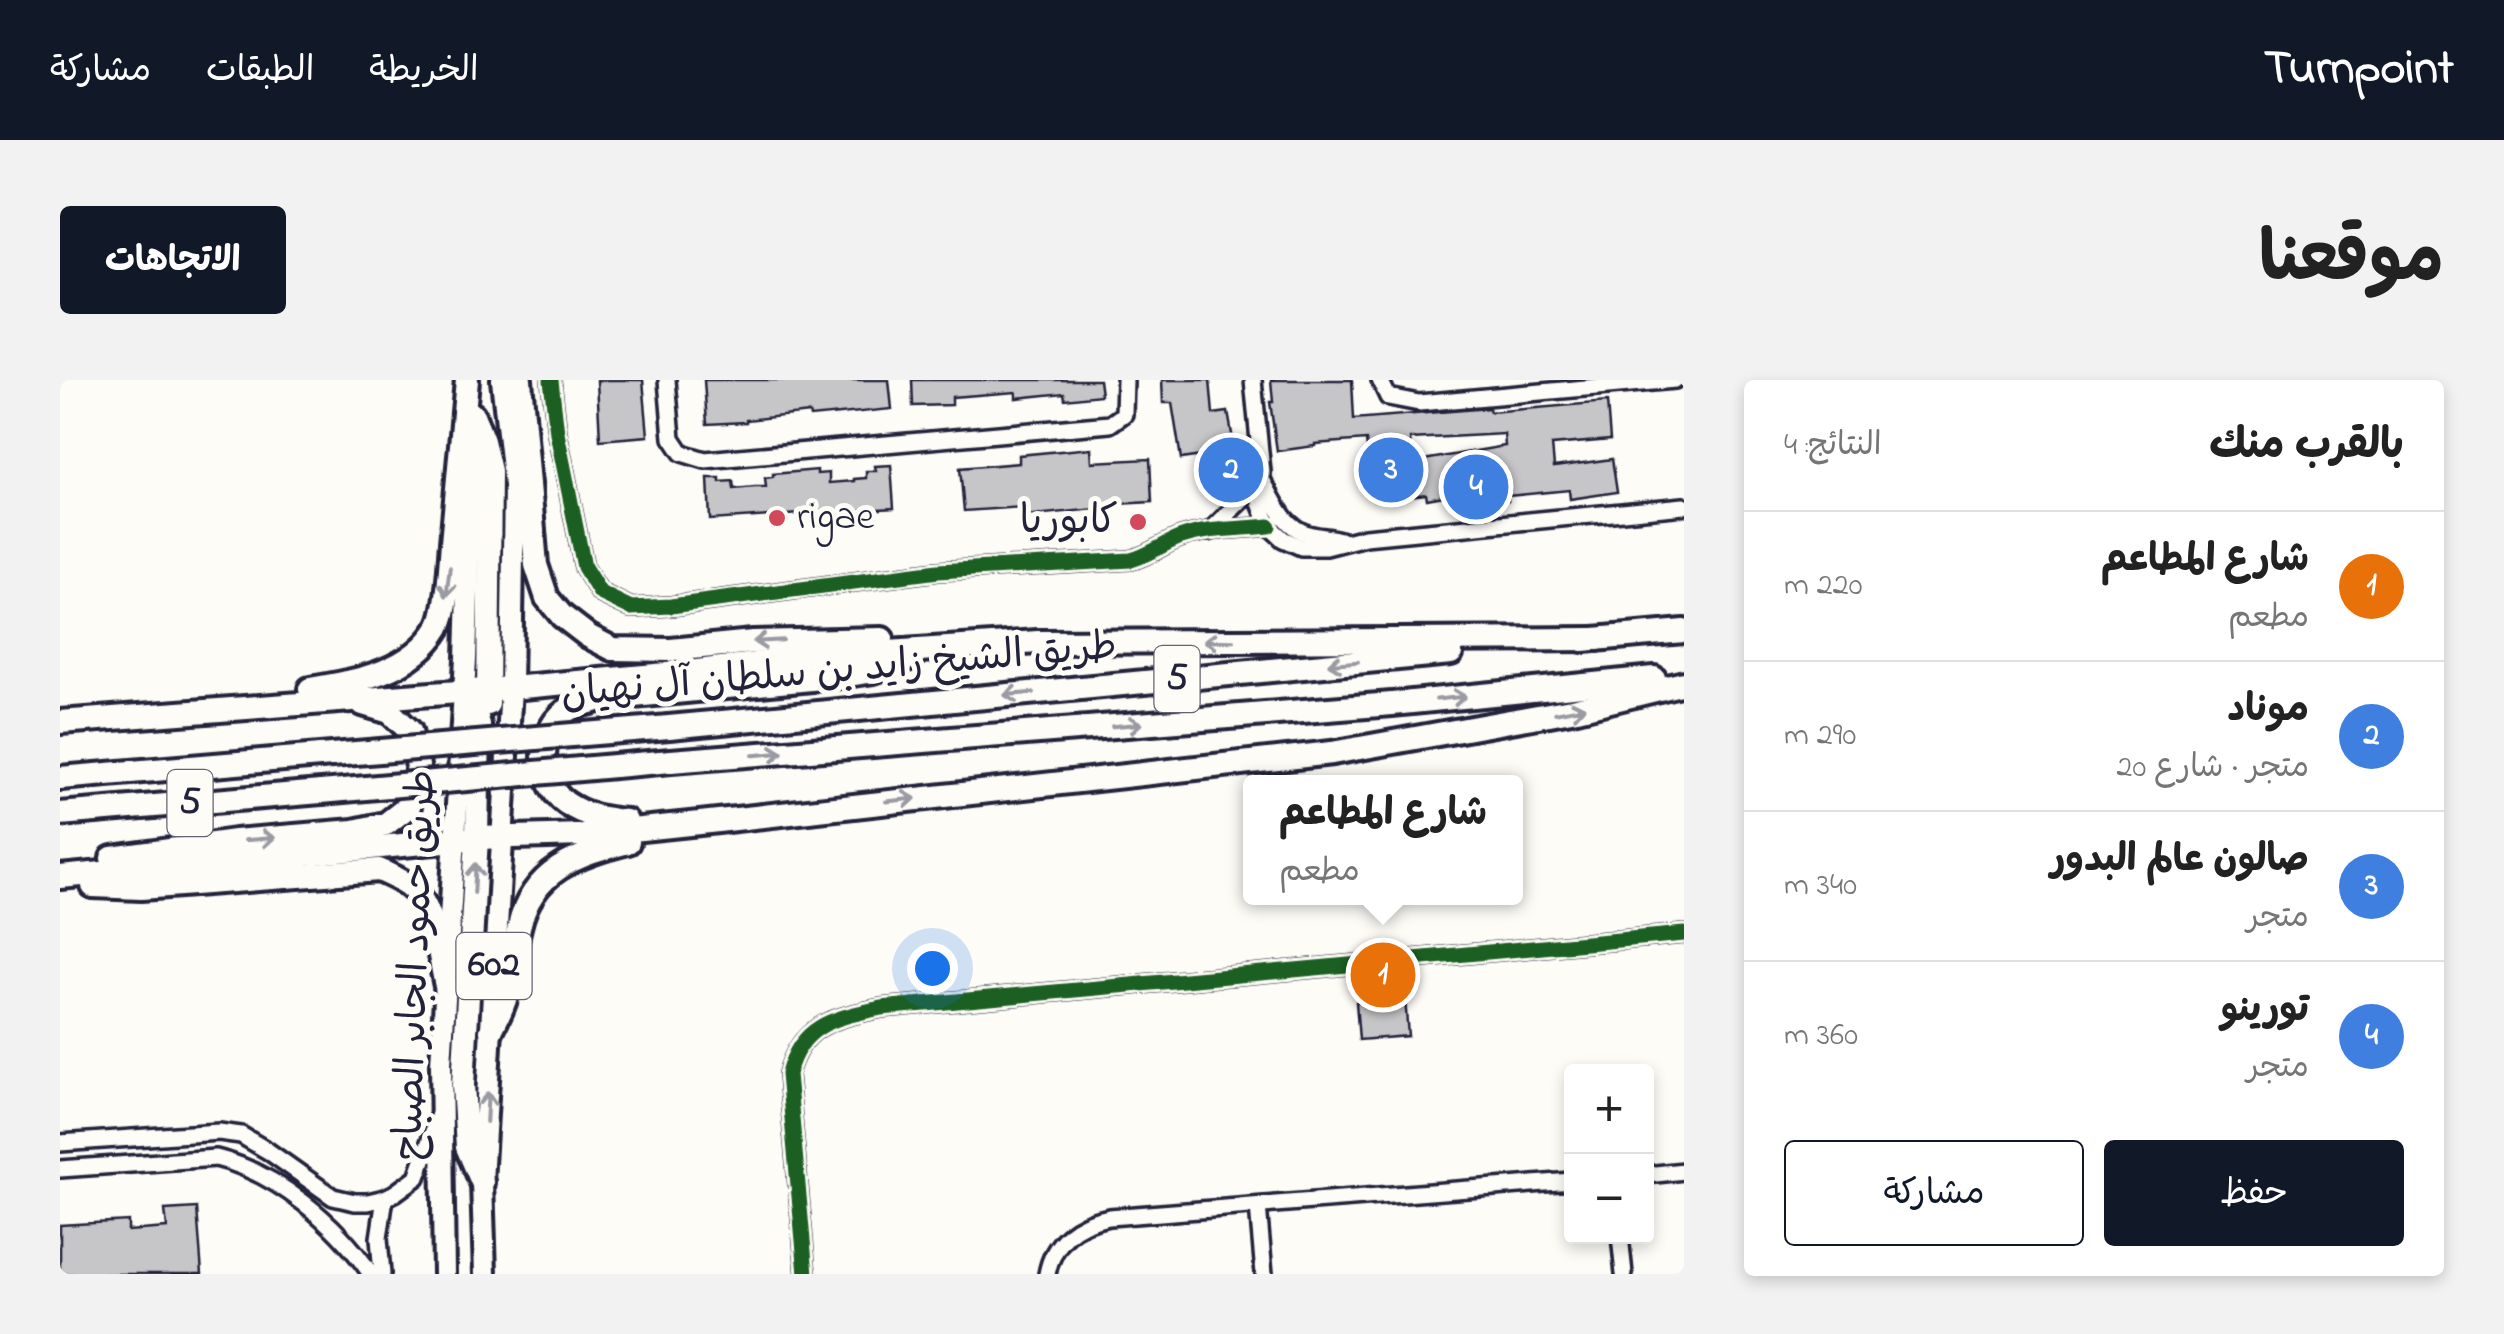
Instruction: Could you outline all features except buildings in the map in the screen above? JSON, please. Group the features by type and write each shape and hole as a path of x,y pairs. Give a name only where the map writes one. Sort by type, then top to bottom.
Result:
{"highway":[{"path":"143,715 360,681 395,666 422,646 440,625 448,587 467,380"},
{"path":"520,380 536,565 547,598 562,616 588,636 613,649 671,650 828,638 882,639 934,648"},
{"path":"473,415 490,471 500,688 489,812 502,836"},
{"name":"طريق الشيخ زايد بن سلطان آل نهيان","path":"60,778 669,727 1684,631"},
{"path":"60,722 689,672 934,648 1103,641 1597,639"},
{"path":"668,826 590,816 562,800 548,782 544,754 550,726 570,708 602,699 860,673 934,648"},
{"name":"طريق الشيخ زايد بن سلطان آل نهيان","path":"60,814 1392,704 1684,675"},
{"path":"60,877 502,836 584,835 700,824 1332,753 1577,709 1684,682"},
{"path":"463,691 472,699 479,726 467,839 463,1085 467,1147 482,1182"},
{"path":"60,877 129,855 235,841 354,832 386,824 409,806 418,766 410,731 390,712 346,699"},
{"path":"491,1031 506,998 526,903 546,876 593,851 700,824"},
{"path":"60,877 141,888 378,870 408,885 423,901 446,986"}],"main road":[{"path":"463,691 473,415 467,380"},
{"path":"500,688 511,657 514,486 502,380"},
{"name":"طريق حمود الجابر الصباح","path":"485,1274 482,1182 502,836"},
{"name":"طريق حمود الجابر الصباح","path":"444,1274 441,1064 446,986 467,839"}],"street":[{"path":"551,380 584,567 600,593 631,608 938,572 1132,560 1181,538 1269,526"},
{"path":"668,380 672,438 682,453 705,460 1110,424 1124,414 1124,380"},
{"path":"1253,380 1262,480 1260,504 1269,526 1284,540 1301,547 1326,547 1365,537 1684,506"},
{"path":"1380,380 1388,397 1420,403 1675,380"},
{"path":"1209,532 1262,480"},
{"path":"1262,480 1278,511 1292,526 1344,541"},
{"path":"806,1274 788,1074 800,1044 830,1020 882,1008 1684,934"},
{"path":"60,1143 219,1132 240,1135 333,1197 355,1202 385,1198 417,1176 442,1108"},
{"path":"98,1166 110,1162 116,1151 103,1140"},
{"path":"60,1169 216,1158 246,1167 285,1188 353,1248 371,1274"},
{"path":"1654,1174 1684,1171"},
{"path":"1047,1274 1059,1244 1076,1229 1109,1217 1564,1182"},
{"path":"382,1274 379,1238 385,1198"},
{"path":"1258,1206 1264,1274"},
{"path":"1621,1244 1624,1274"}],"cycle path":[{"path":"551,380 557,433 584,567 600,593 631,608 938,571 1131,560 1192,534 1269,526"},
{"path":"806,1274 788,1074 794,1057 811,1033 835,1020 881,1008 1684,934"}],"place":[{"name":"موناد","path":"1231,470"},
{"name":"صالون عالم البدور","path":"1391,470"},
{"name":"تورينو","path":"1476,487"},
{"name":"rigae","path":"777,518"},
{"name":"كابوريا","path":"1138,522"},
{"name":"شارع المطاعم","path":"1383,975"}]}
